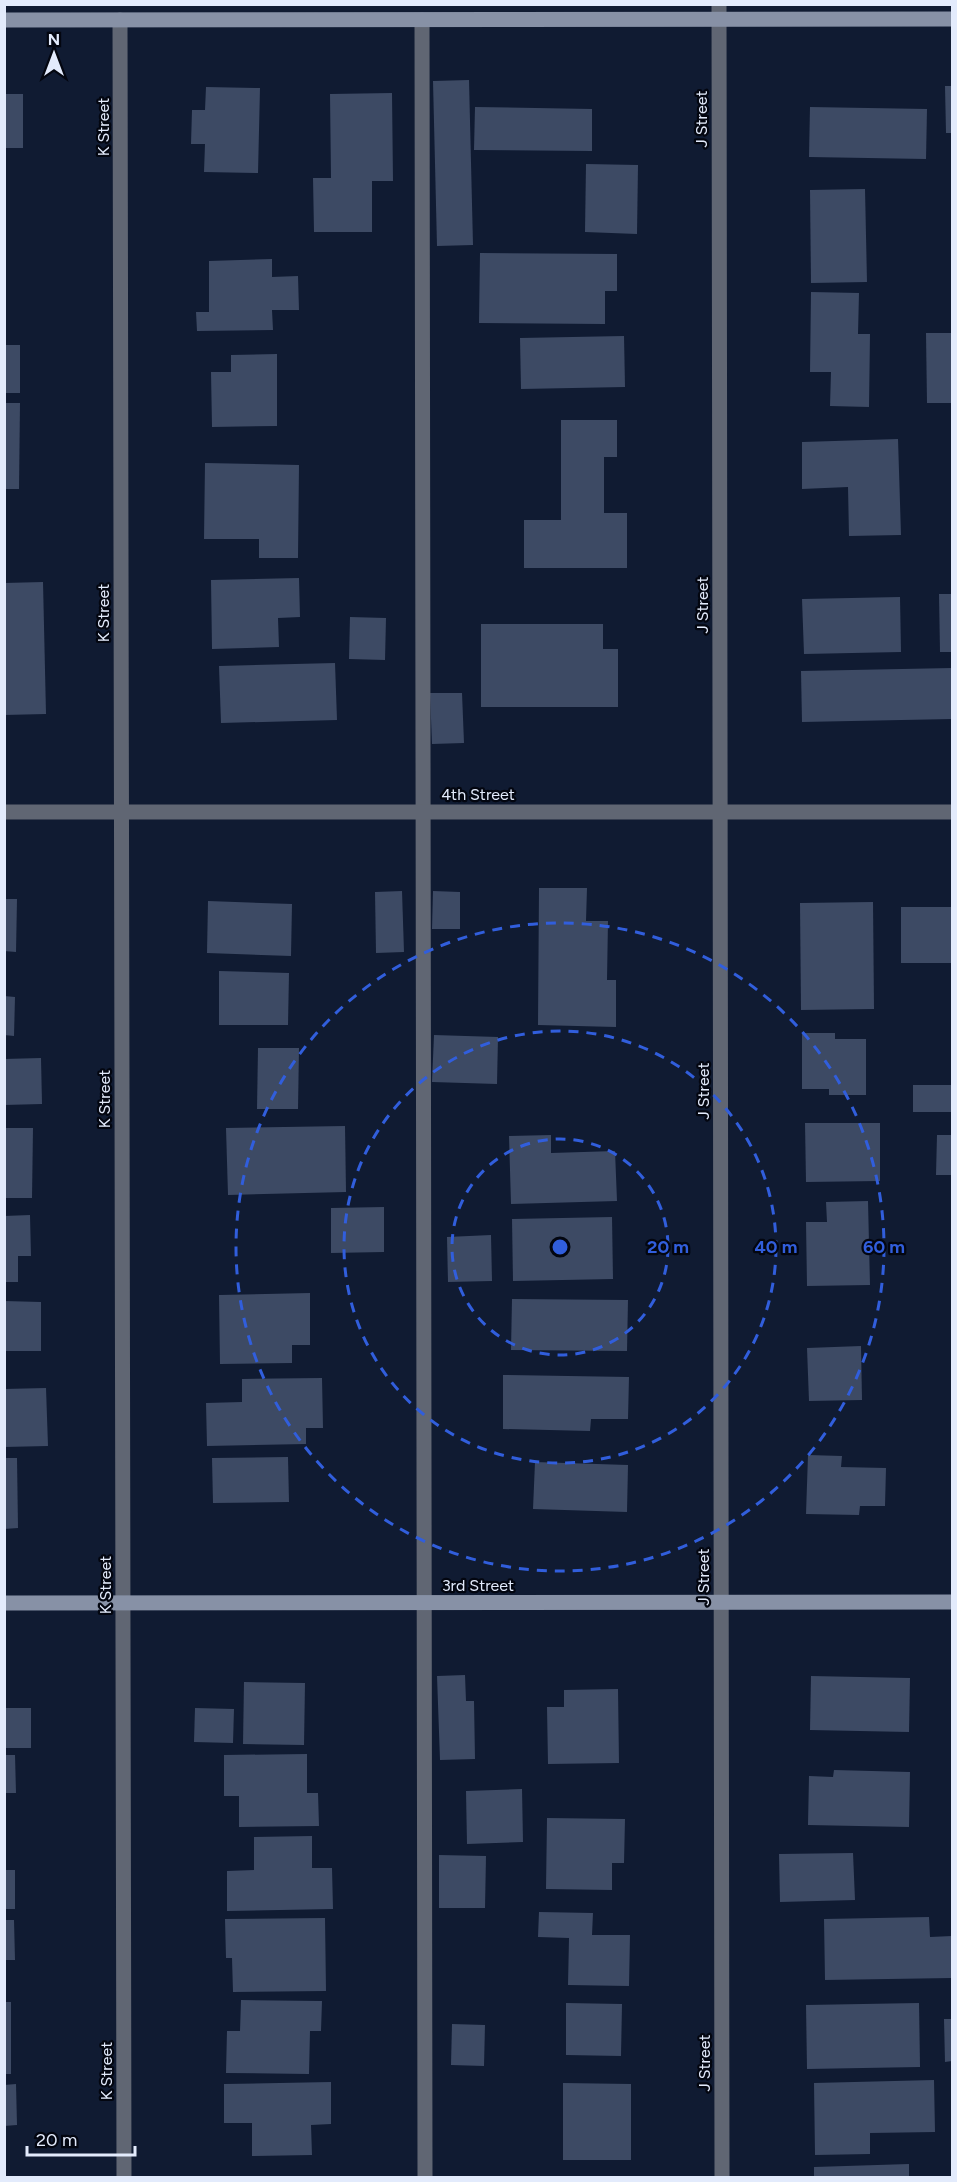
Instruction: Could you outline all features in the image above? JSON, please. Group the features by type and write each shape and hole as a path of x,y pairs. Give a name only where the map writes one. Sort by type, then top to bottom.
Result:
{"street":[{"path":"4,20 422,20 719,12 952,19"},
{"name":"J Street","path":"719,12 722,2178"},
{"name":"K Street","path":"120,20 124,2178"},
{"path":"422,20 424,2178"},
{"name":"4th Street","path":"4,812 952,812"},
{"name":"3rd Street","path":"4,1603 952,1602"}],"building":[{"path":"469,80 473,245 437,246 433,81"},
{"path":"945,86 952,86 952,133 946,133"},
{"path":"206,87 260,88 258,173 204,172 205,144 191,144 192,110 205,110"},
{"path":"392,93 393,181 372,181 372,232 314,232 313,178 331,178 330,94"},
{"path":"4,94 23,94 23,148 4,148"},
{"path":"475,107 592,109 592,151 474,150"},
{"path":"810,107 927,109 926,159 809,157"},
{"path":"586,164 638,165 637,234 585,232"},
{"path":"865,189 867,282 811,283 810,190"},
{"path":"480,253 617,254 617,291 605,291 605,324 479,323"},
{"path":"272,259 272,277 298,276 299,310 272,310 273,330 197,331 196,312 209,312 209,261"},
{"path":"811,292 859,293 858,334 870,334 869,407 830,406 831,372 810,372"},
{"path":"926,333 952,333 952,403 927,403"},
{"path":"624,336 625,387 521,389 520,338"},
{"path":"4,345 20,345 20,393 4,393"},
{"path":"277,354 277,426 212,427 211,372 231,372 231,355"},
{"path":"5,403 20,403 19,489 5,489"},
{"path":"561,420 617,420 617,457 604,457 604,513 627,513 627,568 524,568 524,520 561,520"},
{"path":"898,439 901,535 849,536 848,487 802,489 802,442"},
{"path":"205,463 299,465 298,558 259,558 259,539 204,539"},
{"path":"299,578 300,617 278,618 279,647 212,649 211,580"},
{"path":"43,582 46,714 4,715 4,583"},
{"path":"939,594 952,594 952,652 940,652"},
{"path":"900,597 901,652 804,654 802,599"},
{"path":"350,617 386,618 385,660 349,659"},
{"path":"481,624 603,624 603,649 618,649 618,707 481,707"},
{"path":"335,663 337,720 221,723 219,666"},
{"path":"952,668 952,719 802,722 801,671"},
{"path":"430,693 462,693 464,743 432,744"},
{"path":"539,888 587,888 586,921 608,921 607,980 616,980 616,1027 538,1025"},
{"path":"402,891 404,952 376,953 375,892"},
{"path":"433,891 460,892 460,929 432,929"},
{"path":"4,899 17,899 16,952 4,951"},
{"path":"208,901 292,904 291,956 207,953"},
{"path":"873,902 874,1009 801,1010 800,903"},
{"path":"901,907 952,907 952,963 901,963"},
{"path":"219,971 289,973 288,1025 219,1025"},
{"path":"4,996 15,997 14,1036 4,1035"},
{"path":"802,1033 835,1033 835,1039 866,1039 866,1095 829,1095 829,1089 802,1089"},
{"path":"434,1035 498,1037 497,1084 432,1082"},
{"path":"258,1048 299,1048 298,1109 257,1109"},
{"path":"41,1058 42,1104 4,1105 4,1059"},
{"path":"913,1085 952,1085 952,1112 913,1112"},
{"path":"805,1123 880,1123 880,1181 806,1182"},
{"path":"345,1126 346,1192 228,1195 226,1128"},
{"path":"4,1128 33,1128 32,1198 4,1198"},
{"path":"551,1135 551,1153 615,1151 617,1201 511,1204 509,1136"},
{"path":"937,1135 952,1135 952,1175 936,1175"},
{"path":"868,1201 870,1285 807,1286 806,1222 827,1222 826,1202"},
{"path":"384,1207 384,1252 331,1253 331,1208"},
{"path":"30,1215 31,1256 18,1256 18,1282 4,1282 4,1216"},
{"path":"612,1217 613,1279 513,1281 512,1219"},
{"path":"491,1235 492,1281 448,1282 447,1237"},
{"path":"310,1293 310,1345 292,1345 292,1363 220,1364 219,1295"},
{"path":"512,1299 628,1300 627,1351 511,1350"},
{"path":"4,1301 41,1302 41,1351 4,1351"},
{"path":"861,1346 862,1400 809,1401 807,1348"},
{"path":"503,1375 629,1377 628,1419 591,1419 590,1431 503,1429"},
{"path":"322,1378 323,1428 306,1428 306,1444 207,1446 206,1403 242,1402 242,1379"},
{"path":"46,1388 48,1446 4,1447 4,1389"},
{"path":"808,1455 842,1456 841,1467 886,1468 885,1506 860,1506 859,1515 806,1514"},
{"path":"288,1457 289,1502 213,1503 212,1458"},
{"path":"4,1458 17,1458 18,1528 4,1529"},
{"path":"535,1462 628,1465 627,1512 533,1509"},
{"path":"465,1675 466,1701 474,1701 475,1759 440,1760 437,1676"},
{"path":"811,1676 910,1678 909,1732 810,1730"},
{"path":"244,1682 305,1683 304,1745 243,1744"},
{"path":"618,1689 619,1763 548,1764 547,1707 564,1707 564,1690"},
{"path":"5,1708 31,1708 31,1748 5,1748"},
{"path":"195,1708 234,1709 233,1743 194,1742"},
{"path":"307,1754 307,1793 318,1793 319,1826 239,1827 239,1796 224,1796 224,1755"},
{"path":"4,1755 15,1755 16,1793 4,1793"},
{"path":"834,1770 910,1772 909,1827 808,1825 809,1776 833,1777"},
{"path":"522,1789 523,1842 467,1844 466,1791"},
{"path":"547,1818 625,1819 624,1863 612,1863 612,1890 546,1889"},
{"path":"312,1836 312,1868 332,1868 333,1909 227,1911 227,1871 254,1870 254,1837"},
{"path":"853,1853 855,1900 780,1902 779,1854"},
{"path":"439,1855 486,1856 485,1908 439,1908"},
{"path":"5,1870 15,1870 15,1909 5,1909"},
{"path":"539,1912 593,1913 592,1935 630,1935 629,1986 568,1985 569,1938 538,1937"},
{"path":"929,1917 930,1937 952,1936 952,1978 825,1980 824,1919"},
{"path":"325,1918 326,1991 233,1992 232,1958 226,1958 225,1919"},
{"path":"4,1920 14,1920 15,1960 4,1960"},
{"path":"241,2000 322,2001 321,2031 310,2031 309,2074 226,2073 227,2031 240,2031"},
{"path":"4,2002 11,2002 11,2074 4,2074"},
{"path":"566,2003 622,2004 621,2056 566,2055"},
{"path":"919,2003 920,2067 807,2069 806,2005"},
{"path":"944,2019 952,2019 952,2061 945,2062"},
{"path":"452,2024 485,2025 484,2066 451,2065"},
{"path":"934,2080 935,2132 870,2133 870,2154 815,2155 814,2083"},
{"path":"331,2082 331,2124 311,2125 312,2155 252,2156 252,2123 224,2123 224,2084"},
{"path":"563,2083 631,2084 631,2160 563,2160"},
{"path":"16,2084 17,2125 4,2126 4,2085"},
{"path":"909,2164 909,2178 814,2178 814,2167"}]}
